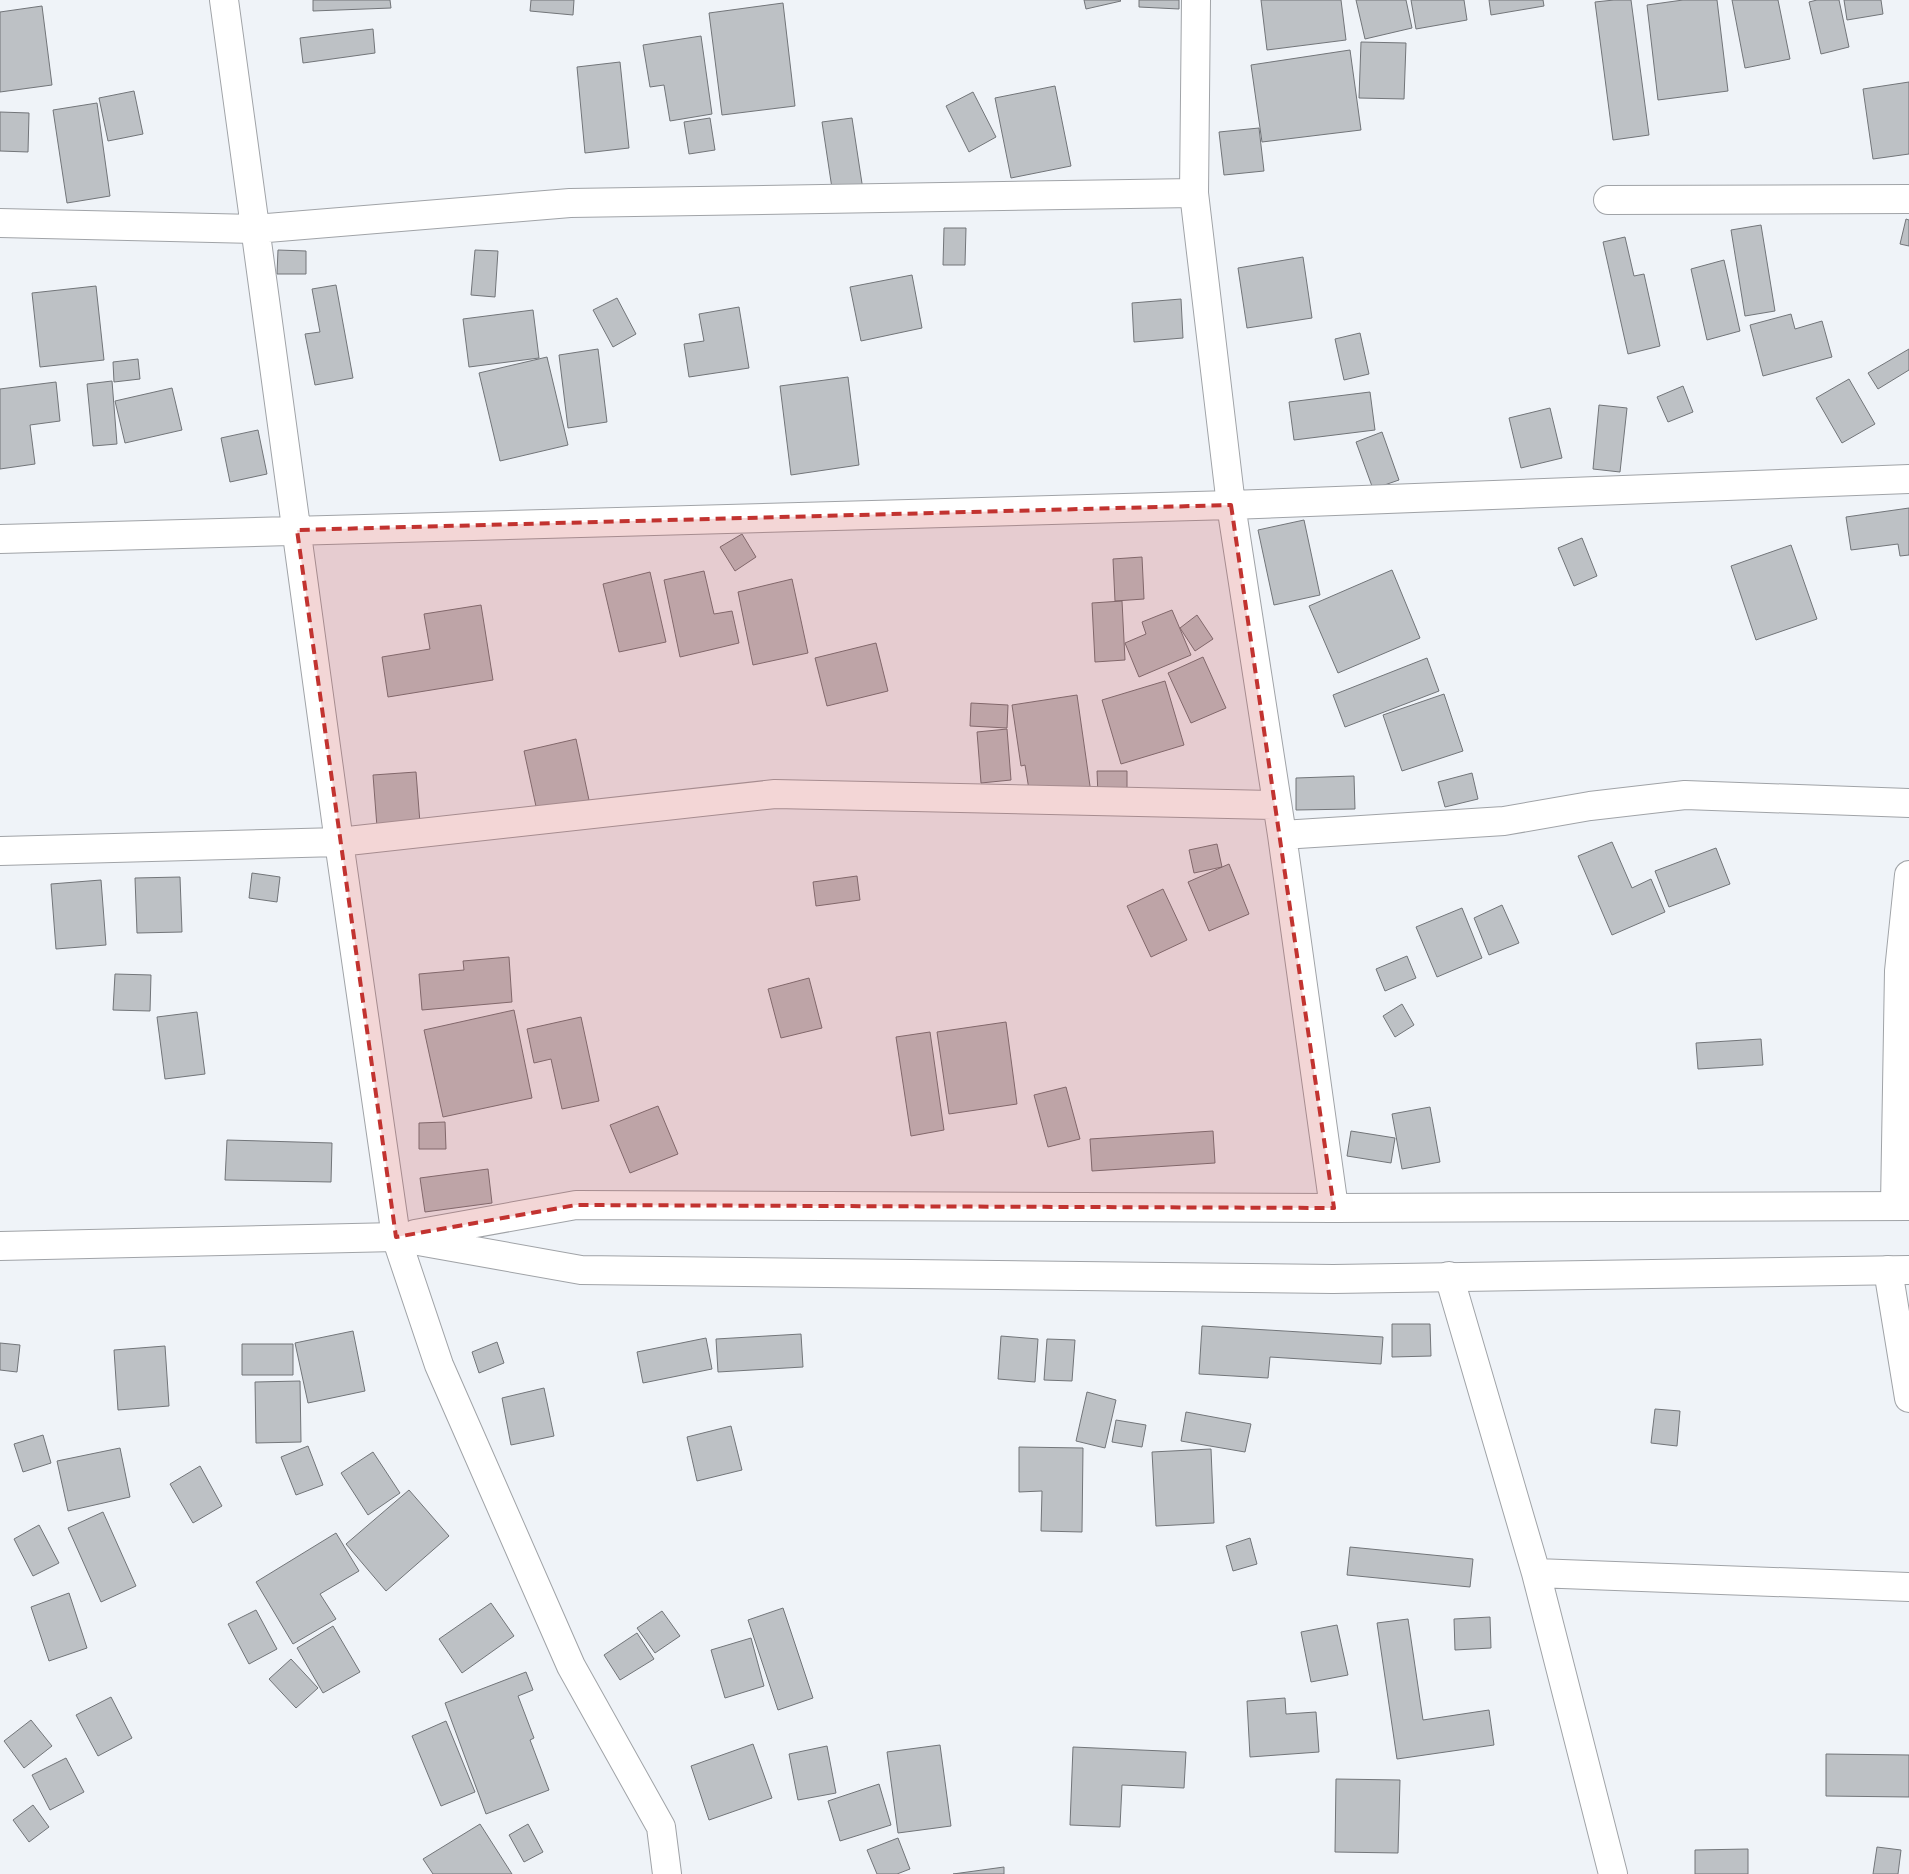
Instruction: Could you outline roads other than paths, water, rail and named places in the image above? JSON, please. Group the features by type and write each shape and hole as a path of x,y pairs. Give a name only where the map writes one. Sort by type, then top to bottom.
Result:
{"street":[{"path":"224,0 396,1237 440,1365 571,1666 660,1827 667,1874"},
{"path":"1196,0 1194,193 1231,505 1282,836 1334,1208"},
{"path":"0,223 255,229 570,203 1194,193"},
{"path":"1608,200 1909,199"},
{"path":"0,539 1231,505 1909,479"},
{"path":"0,851 340,842 775,794 1277,805"},
{"path":"1282,836 1504,821 1590,806 1685,795 1909,803"},
{"path":"0,1246 396,1237 576,1205 1334,1208 1902,1205 1899,971 1909,875"},
{"path":"396,1237 581,1270 1333,1279 1899,1270 1909,1398"},
{"path":"1450,1276 1536,1573 1613,1874"},
{"path":"1536,1573 1909,1587"}]}
